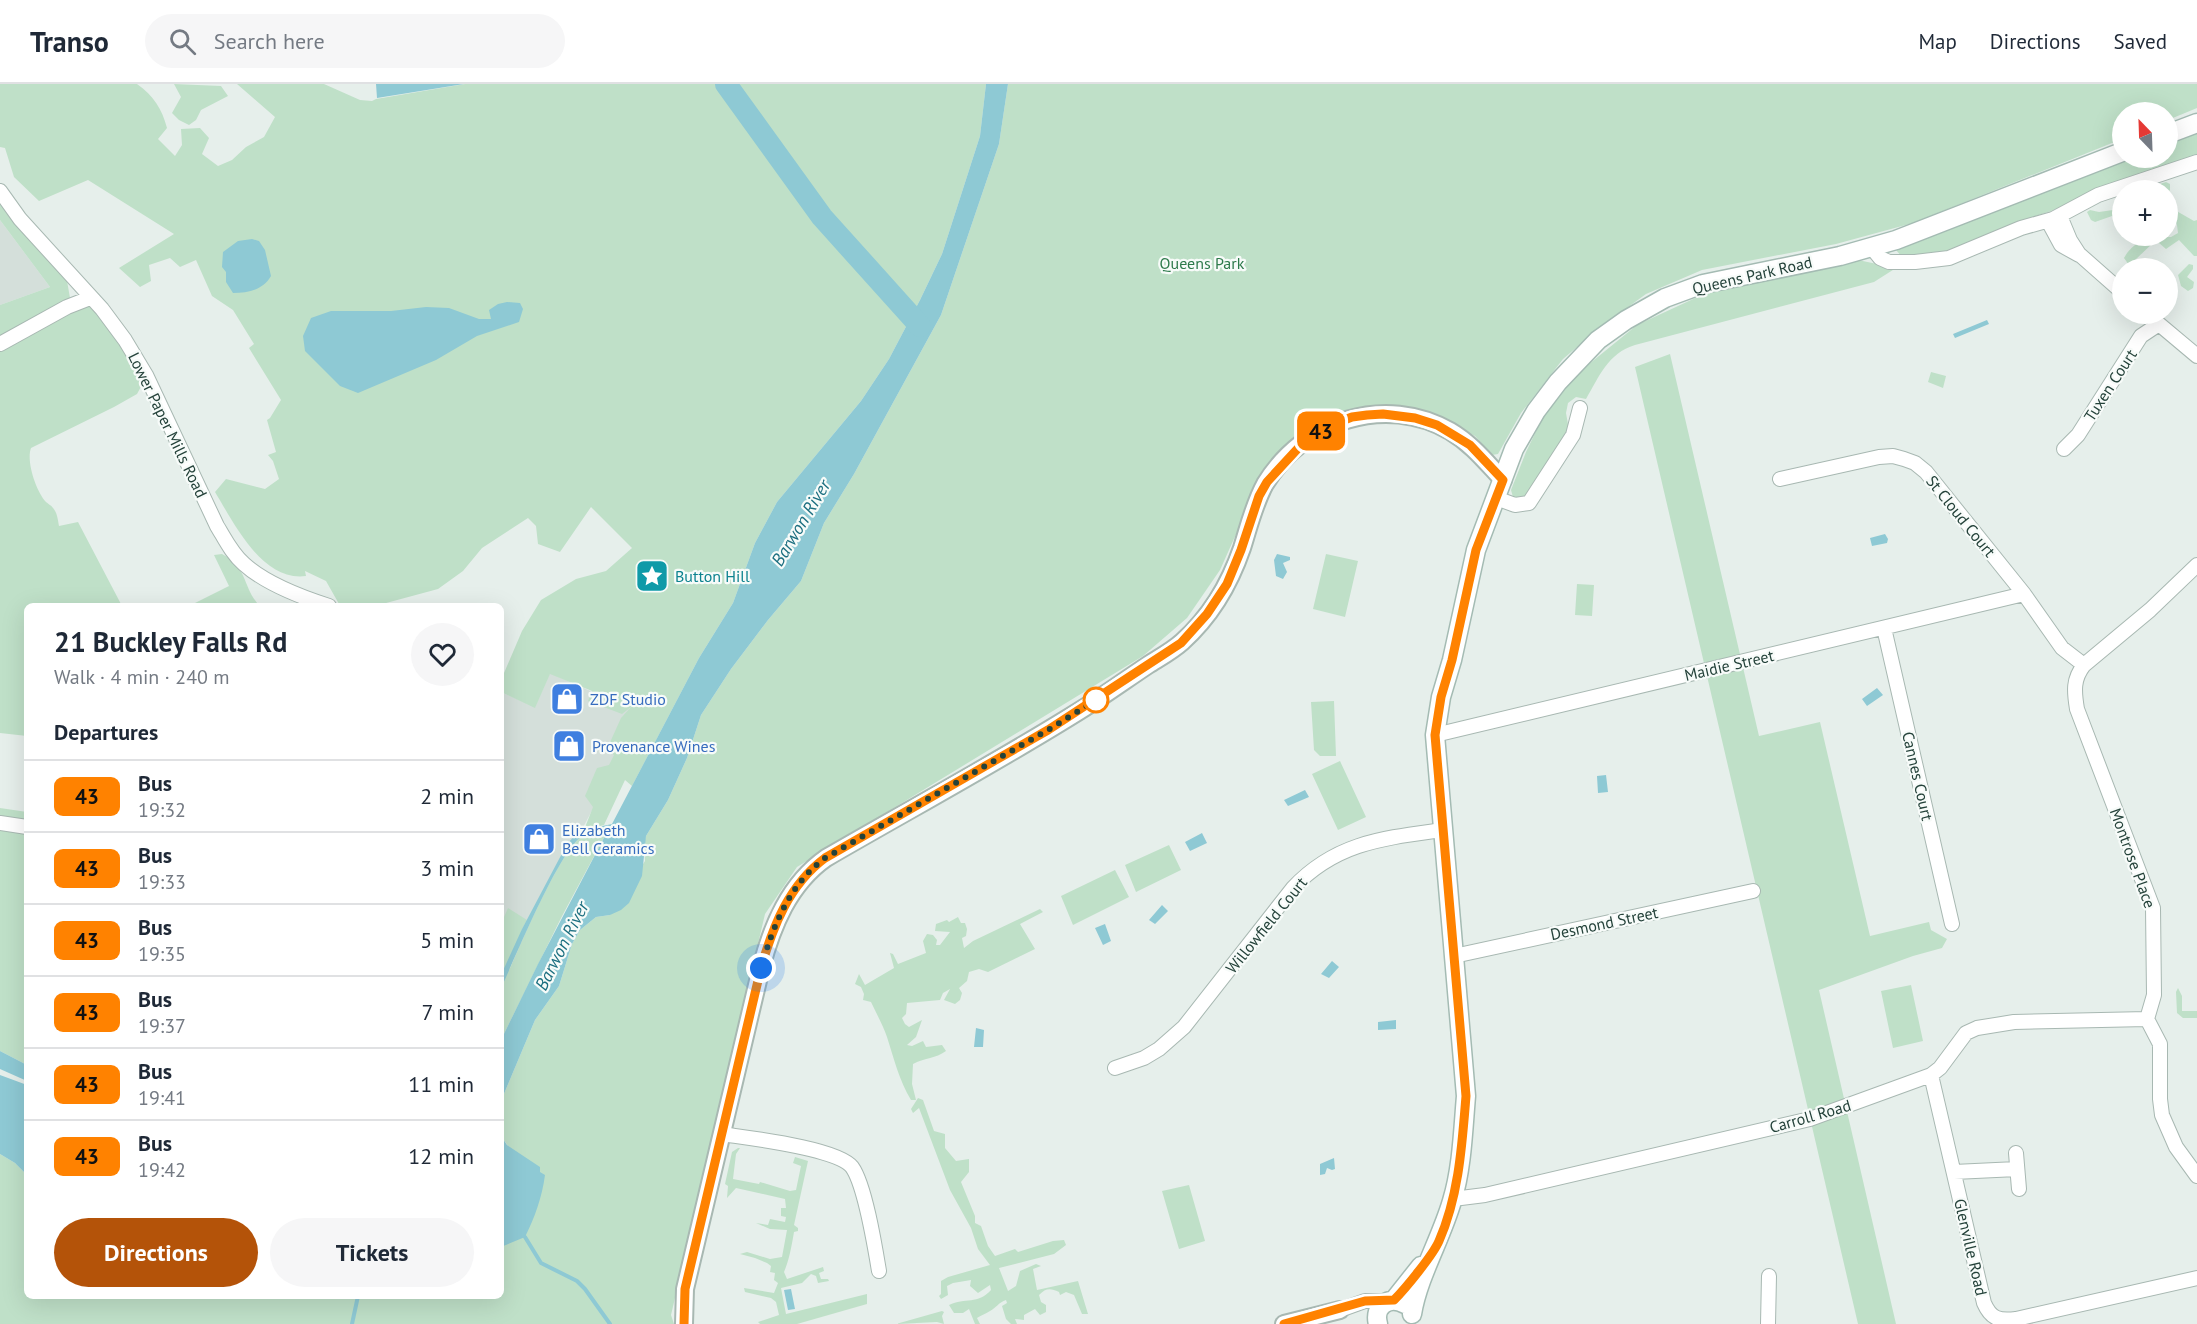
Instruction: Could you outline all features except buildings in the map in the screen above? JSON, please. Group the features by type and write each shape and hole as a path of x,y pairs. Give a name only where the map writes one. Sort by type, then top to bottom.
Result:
{"main road":[{"path":"2178,131 2197,123"},
{"name":"Queens Park Road","path":"1438,1243 1453,1199 1462,1150 1466,1096 1435,735 1441,697 1452,660 1476,550 1514,449 1536,411 1558,382 1598,340 1626,320 1665,298 1703,284 1872,248 2112,156"},
{"path":"1377,1322 1378,1309 1391,1300 1438,1243"},
{"path":"1412,1321 1419,1287 1438,1243"},
{"path":"1391,1300 1405,1304 1412,1321"}],"street":[{"path":"1872,248 1879,257 1886,261 1939,260 1961,254 2021,228 2054,218 2098,195 2197,162"},
{"name":"Lower Paper Mills Road","path":"0,191 20,219 102,309 125,340 146,375 217,526 231,549 244,564 256,573 320,603"},
{"path":"2054,218 2061,245 2081,256 2112,283"},
{"path":"0,344 67,307 90,298"},
{"path":"2159,324 2194,348"},
{"name":"Tuxen Court","path":"2064,448 2078,435 2141,336 2159,324"},
{"path":"1496,498 1515,505 1530,502 1571,439 1580,408"},
{"path":"684,1324 685,1289 768,941 778,917 799,882 810,869 825,858 1048,730 1181,643 1207,614 1227,584 1259,496 1267,482 1302,444 1326,427 1352,417 1383,414 1415,418 1437,425 1470,445 1503,480"},
{"name":"St Cloud Court","path":"1780,479 1879,457 1893,456 1915,463 1936,483 2024,594"},
{"path":"2024,594 2062,648 2084,665 2150,610 2197,565"},
{"name":"Maidie Street","path":"1435,735 2024,594"},
{"name":"Cannes Court","path":"1884,627 1952,924"},
{"name":"Montrose Place","path":"2084,665 2076,676 2074,692 2077,709 2153,908 2154,995 2147,1019"},
{"path":"0,823 24,827"},
{"name":"Willowfield Court","path":"1115,1068 1144,1058 1159,1049 1184,1027 1293,888 1314,868 1355,846 1379,838 1443,830"},
{"name":"Desmond Street","path":"1454,956 1753,891"},
{"path":"2147,1019 2160,1044 2162,1114 2175,1147 2197,1176"},
{"name":"Carroll Road","path":"1453,1199 1485,1195 1810,1119 1931,1075 1940,1068 1966,1033 1977,1028 2013,1022 2147,1019"},
{"name":"Glenville Road","path":"1931,1075 1990,1320 2016,1319 2197,1278"},
{"path":"722,1134 820,1151 852,1167 860,1185 879,1271"},
{"path":"2016,1153 2019,1189"},
{"path":"1954,1172 2017,1169"},
{"path":"1768,1324 1769,1276"},
{"path":"1284,1324 1340,1310 1365,1301 1391,1300"},
{"path":"1340,1310 1364,1311 1377,1322"}],"shaded area":[{"path":"0,220 50,287 0,305"},
{"path":"550,673 640,713 598,799 504,977 504,693 535,707"}],"green space":[{"path":"0,84 137,84 153,98 163,115 167,128 158,139 175,156 182,145 181,129 200,128 209,138 202,154 218,166 232,160 246,147 264,137 275,117 237,84 324,84 360,100 372,101 465,84 986,84 980,136 942,254 889,359 861,401 777,502 755,543 733,603 699,658 632,786 625,780 604,825 584,830 593,807 585,796 597,768 609,765 614,755 607,749 621,718 631,707 622,714 588,701 592,691 550,674 535,708 504,693 504,673 522,631 541,600 576,579 606,571 632,548 591,507 560,552 538,544 536,526 528,518 482,548 463,571 438,589 386,603 338,603 326,581 305,571 306,576 290,575 276,570 251,548 215,492 226,479 265,489 279,479 273,461 268,455 276,452 267,420 281,400 249,348 254,344 233,310 212,296 196,260 180,267 170,258 149,265 151,281 140,287 119,268 174,234 88,180 39,201 14,177 5,148 0,147"},
{"path":"174,84 221,86 228,96 201,110 196,120 189,125 172,113 181,97"},
{"name":"Queens Park","path":"1008,84 2197,84 2197,108 2178,116 2178,102 2112,102 2112,143 1913,223 1836,244 1702,270 1646,294 1598,329 1563,359 1521,413 1498,454 1492,455 1475,436 1422,410 1393,406 1369,408 1321,422 1246,512 1220,570 1187,618 1143,656 797,867 765,914 671,1315 674,1324 0,1324 0,1154 24,1172 24,1299 504,1299 504,1236 528,1165 504,1140 504,1094 535,1020 559,986 572,944 580,930 596,917 610,915 645,861 646,836 668,800 687,758 701,715 731,669 801,581 824,523 854,474 941,315 999,144"},
{"path":"2197,133 2197,156 2178,162 2178,140"},
{"path":"2112,166 2112,168 2161,168 2126,180 2112,180 2112,185 2051,211 2015,223 1945,255 1903,258 1896,250"},
{"path":"0,196 66,275 70,298 64,304 0,336 0,305 50,287 0,220"},
{"path":"2090,210 2099,212 2112,210 2112,216 2095,222 2091,220 2087,212"},
{"path":"2178,212 2194,221 2197,220 2197,256 2194,256 2179,240"},
{"path":"2133,246 2150,246 2137,258 2124,258"},
{"path":"1858,260 1896,268 1874,282 1635,345 1618,354 1600,374 1586,399 1576,397 1568,403 1566,413 1569,430 1528,496 1517,500 1513,497 1511,490 1542,419 1578,373 1637,325 1704,294"},
{"path":"2189,264 2193,265 2187,277 2194,282 2193,288 2188,291 2181,286 2178,275"},
{"path":"86,298 113,331 143,383 137,394 31,448 30,460 33,476 39,491 54,510 59,526 78,522 120,603 24,603 24,736 0,733 0,342"},
{"path":"1670,354 1759,736 1820,722 1870,936 1929,922 1931,930 1947,939 1942,948 1913,956 1819,990 1896,1324 1858,1324 1635,367"},
{"path":"1931,372 1946,376 1943,388 1928,382"},
{"path":"222,554 237,566 257,603 195,603 229,586 214,555"},
{"path":"1326,554 1358,561 1345,617 1313,609"},
{"path":"1577,584 1594,585 1592,616 1575,615"},
{"path":"1334,701 1336,756 1320,756 1314,750 1311,702"},
{"path":"1340,761 1366,817 1338,830 1312,774"},
{"path":"0,808 24,812 24,823 0,820"},
{"path":"0,824 24,827 24,1063 0,1051"},
{"path":"607,832 561,918 504,1034 504,917 508,908 527,920 509,971 554,875 575,842 584,835"},
{"path":"1169,845 1181,870 1136,892 1125,865"},
{"path":"1115,870 1129,897 1073,925 1061,896"},
{"path":"1040,909 1043,912 1020,924 1035,949 988,972 979,969 969,972 967,981 959,988 962,993 960,1000 955,1004 944,1000 950,989 943,993 940,1000 907,1003 906,1014 902,1018 905,1024 909,1027 922,1020 916,1037 907,1045 912,1046 923,1041 926,1047 942,1045 946,1051 913,1064 912,1084 916,1100 911,1100 871,1002 863,1000 864,994 861,987 855,984 859,974 865,985 894,968 890,953 893,954 898,964 926,953 923,941 927,934 933,935 937,940 936,945 940,945 950,932 935,931 936,924 947,920 949,922 958,917 961,923 965,923 966,936 962,938 964,948 973,941"},
{"path":"1911,985 1923,1041 1893,1048 1881,991"},
{"path":"2178,988 2182,996 2182,1011 2197,1011 2197,1018 2183,1018 2177,1013 2176,992"},
{"path":"918,1098 923,1100 934,1131 945,1134 945,1148 956,1161 969,1159 969,1172 961,1182 975,1216 975,1223 981,1226 988,1246 995,1256 1015,1249 1018,1252 1053,1241 1064,1240 1066,1245 1054,1254 999,1268 1008,1291 1016,1286 1020,1271 1036,1264 1041,1266 1033,1269 1037,1290 1078,1281 1088,1314 1082,1314 1074,1295 1066,1292 1060,1295 1059,1292 1048,1289 1039,1295 1041,1302 1046,1305 1046,1312 1040,1315 1035,1309 1024,1315 1024,1320 1015,1319 1017,1324 1011,1324 1006,1319 1002,1306 1007,1303 1006,1300 977,1318 980,1324 975,1324 969,1309 963,1313 954,1313 949,1305 981,1298 991,1290 990,1285 978,1293 970,1286 971,1280 947,1286 948,1295 941,1299 939,1296 941,1281 990,1265 978,1249 971,1228 950,1190 919,1108 913,1113 911,1109"},
{"path":"740,1148 736,1154 733,1179 759,1184 760,1182 790,1191 796,1190 801,1166 793,1163 795,1157 808,1161 794,1225 798,1231 794,1232 784,1272 787,1279 823,1267 824,1271 819,1273 821,1279 829,1281 818,1283 816,1276 811,1274 802,1283 781,1288 786,1314 867,1294 867,1304 797,1324 760,1324 758,1322 779,1315 776,1302 771,1298 745,1292 744,1288 774,1293 778,1283 774,1280 775,1273 770,1272 771,1266 740,1254 747,1252 770,1259 782,1257 787,1230 770,1229 756,1223 768,1225 770,1219 785,1222 786,1217 781,1216 781,1208 786,1208 785,1199 736,1188 727,1198 728,1186 725,1184 732,1152"},
{"path":"1189,1185 1205,1241 1179,1249 1162,1191"},
{"path":"944,1312 942,1316 944,1324 937,1322 896,1324"}],"water":[{"path":"376,84 464,84 377,98"},
{"name":"Barwon River","path":"986,84 1008,84 999,144 941,315 854,474 824,523 801,581 731,669 701,715 687,758 668,800 646,836 642,876 629,903 610,915 596,917 580,930 572,944 559,986 535,1020 504,1094 504,1034 607,832 584,835 574,843 551,881 504,981 504,968 522,929 567,844 579,831 612,824 699,658 733,603 755,543 777,502 861,401 889,359 942,254 980,136"},
{"path":"252,239 259,241 265,250 271,276 264,285 255,290 233,293 226,282 226,272 222,267 223,252 238,241"},
{"path":"520,303 523,309 519,322 477,336 436,360 358,393 340,386 305,351 303,336 311,318 331,311 449,308 479,319 491,319 489,310 498,304"},
{"path":"1987,320 1989,324 1955,338 1953,334"},
{"path":"1885,534 1888,539 1887,543 1872,546 1870,538"},
{"path":"1277,554 1290,557 1290,560 1283,563 1287,572 1283,579 1276,576 1274,560"},
{"path":"1877,688 1883,695 1867,706 1862,699"},
{"path":"1606,775 1608,792 1598,793 1597,776"},
{"path":"1305,790 1309,797 1288,806 1284,800"},
{"path":"1202,833 1207,843 1190,851 1185,842"},
{"path":"1162,905 1168,911 1155,924 1149,920"},
{"path":"1105,924 1111,941 1103,945 1095,928"},
{"path":"1332,961 1339,967 1329,978 1321,974"},
{"path":"1396,1020 1396,1029 1378,1030 1378,1022"},
{"path":"976,1028 984,1030 983,1047 974,1047"},
{"path":"0,1051 24,1063 24,1080 0,1069"},
{"path":"0,1075 24,1084 24,1172 0,1154"},
{"path":"504,1140 507,1145 540,1167 540,1172 545,1175 538,1207 525,1237 504,1246"},
{"path":"1334,1158 1335,1169 1327,1168 1325,1174 1320,1175 1320,1164"},
{"path":"791,1289 795,1309 788,1310 784,1290"}],"waterway":[{"path":"726,84 822,217 920,326"},
{"path":"525,1237 541,1263 577,1281 610,1324"},
{"path":"352,1324 357,1299"}],"bus line":[{"name":"43","path":"684,1324 685,1289 768,941 778,917 799,882 810,869 825,858 1048,730 1105,695 1181,643 1207,614 1227,584 1259,496 1267,482 1289,456 1313,435 1326,427 1352,417 1399,415 1415,418 1450,431 1479,452 1503,480 1476,550 1452,660 1441,697 1435,735 1466,1096 1462,1150 1453,1199 1438,1243 1394,1300 1365,1301 1340,1310 1284,1324"}],"place":[{"name":"Button Hill","path":"652,576"},
{"name":"ZDF Studio","path":"567,699"},
{"name":"Provenance Wines","path":"569,746"},
{"name":"Elizabeth Bell Ceramics","path":"539,839"}],"route":[{"path":"761,968 768,941 778,917 799,882 810,869 825,858 1096,700"}]}
